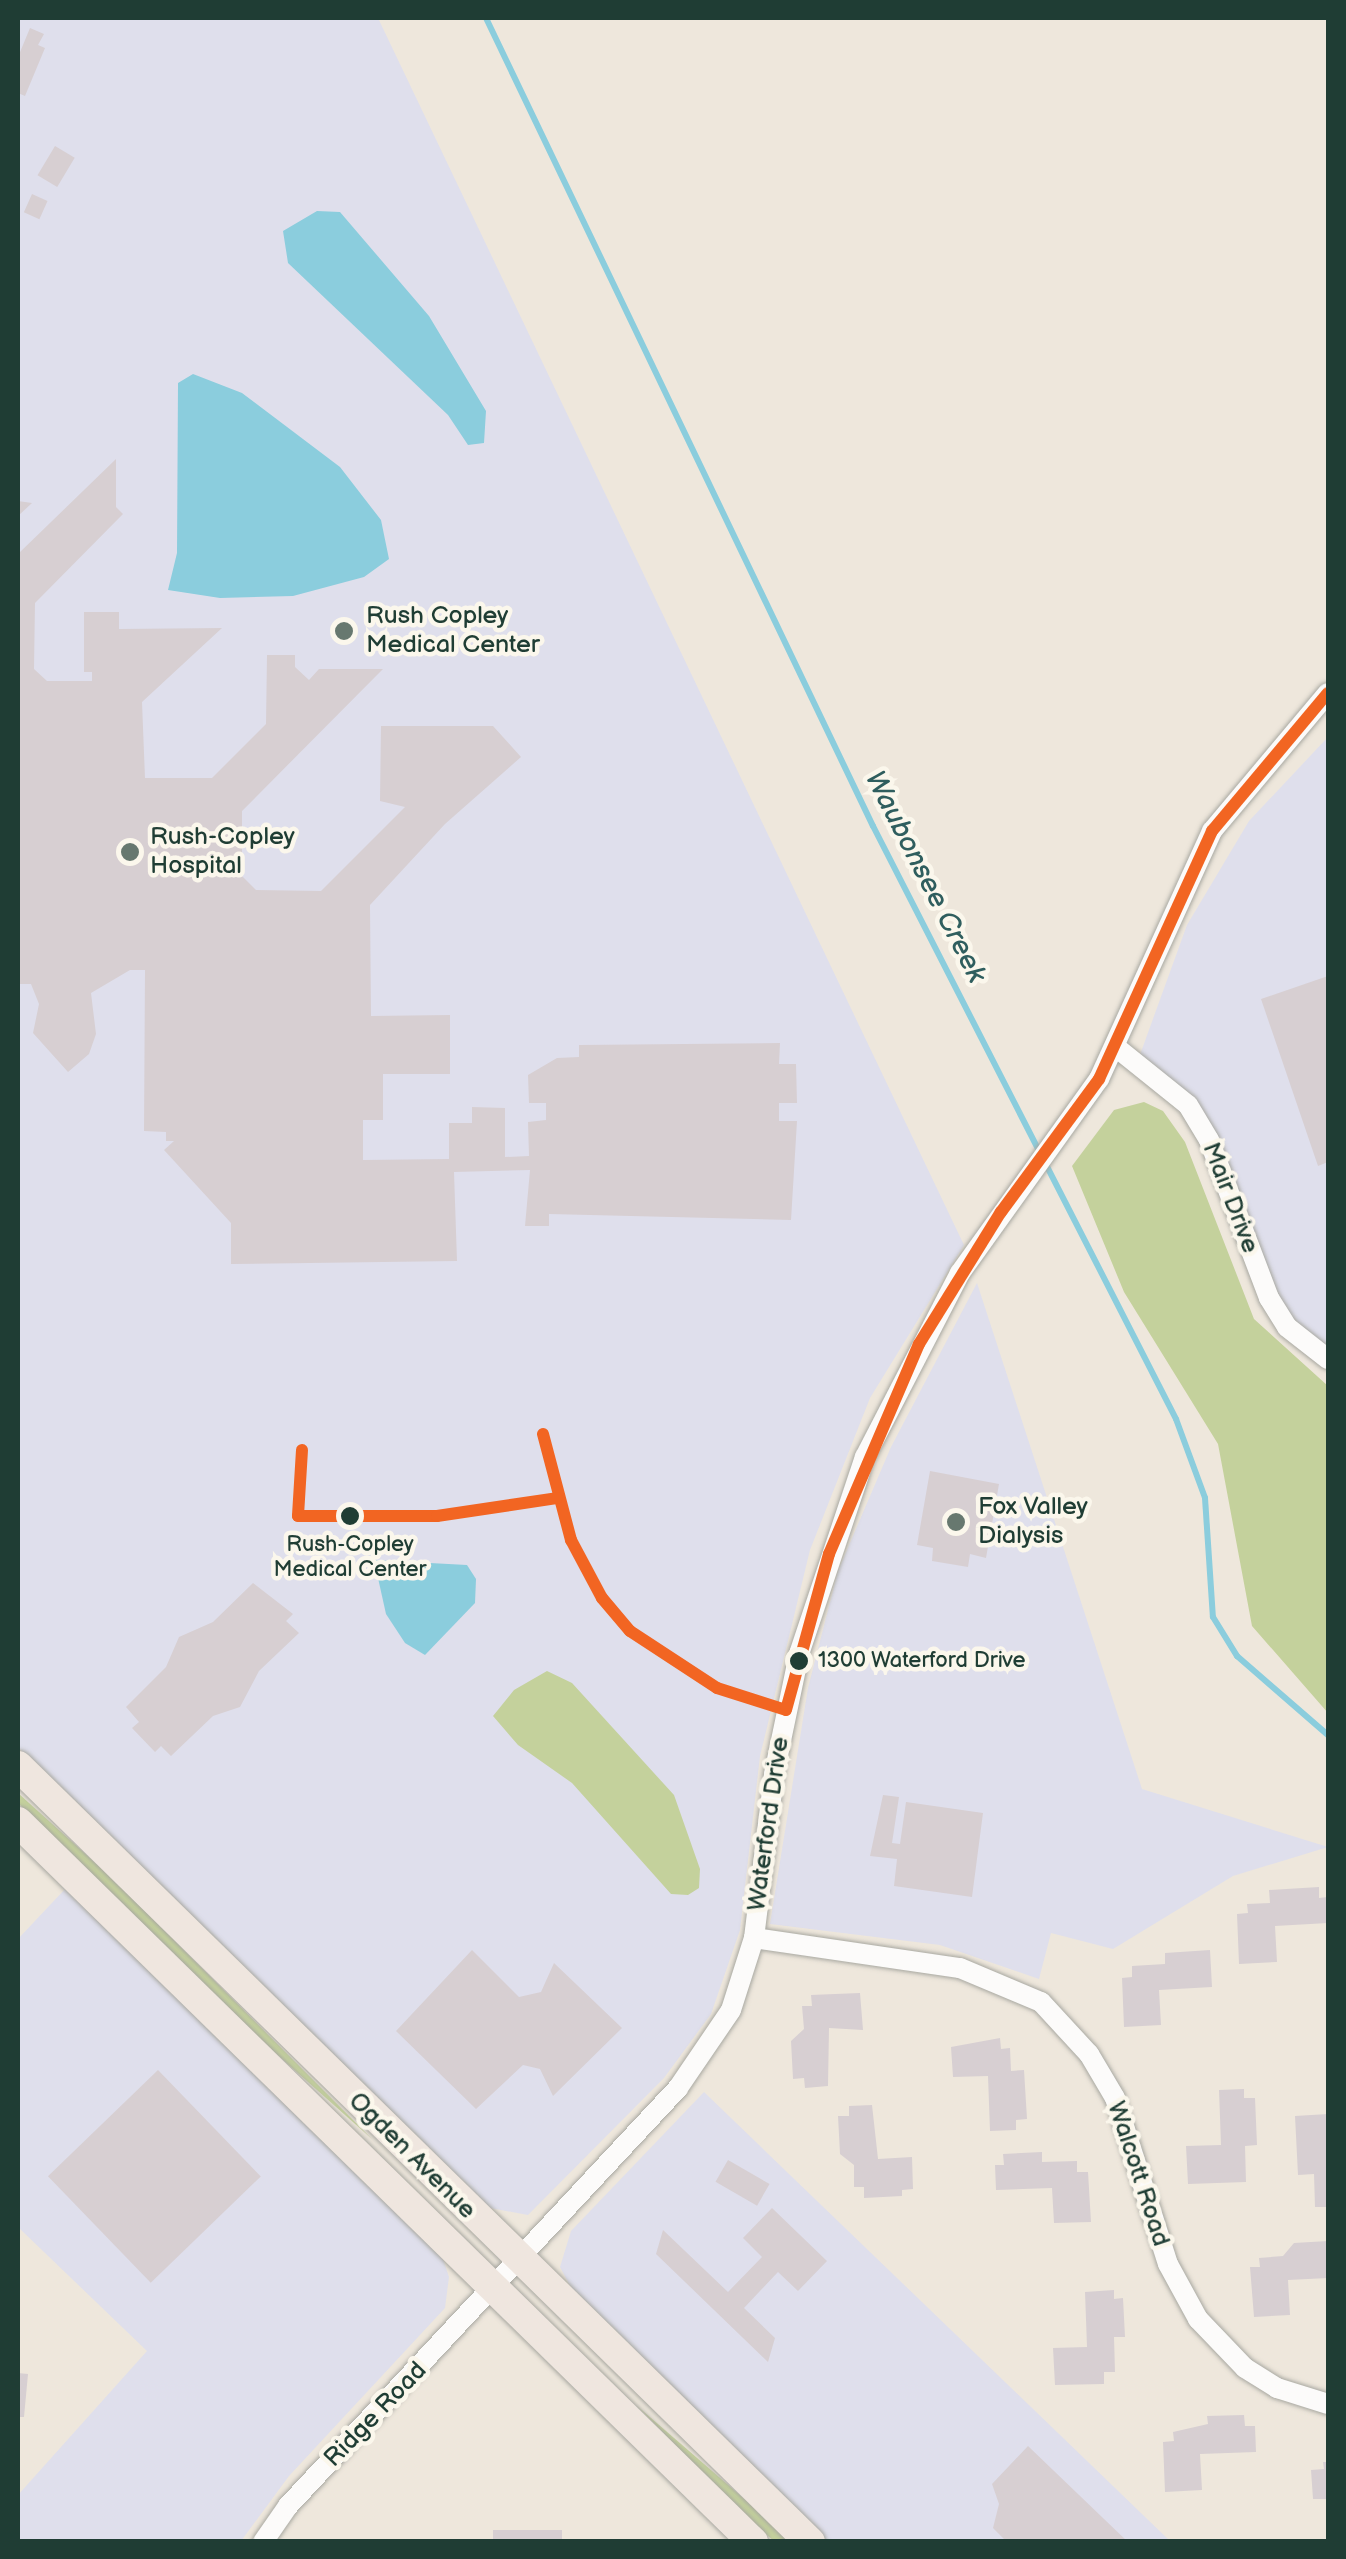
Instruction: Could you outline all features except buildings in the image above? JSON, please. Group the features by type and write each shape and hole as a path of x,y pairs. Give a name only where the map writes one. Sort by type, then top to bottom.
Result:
{"main road":[{"name":"Ogden Avenue","path":"18,1766 810,2542"},
{"name":"Ogden Avenue","path":"18,1822 493,2292 753,2542"}],"street":[{"name":"Waterford Drive","path":"493,2292 693,2068 731,2010 754,1938 786,1710 828,1554 919,1344 1017,1191 1087,1097 1116,1048 1189,870 1212,832 1328,693"},
{"name":"Mair Drive","path":"1116,1048 1188,1105 1209,1140 1269,1298 1287,1327 1328,1359"},
{"name":"Walcott Road","path":"754,1938 960,1968 1041,2002 1089,2054 1115,2098 1168,2264 1198,2319 1245,2368 1277,2388 1328,2404"},
{"name":"Ridge Road","path":"263,2542 288,2506 493,2292"}],"shaded area":[{"name":"Rush Copley Medical Center","path":"18,18 378,18 964,1245 870,1398 810,1550 760,1756 740,1930 711,2014 664,2078 528,2215 490,2208 449,2175 18,1747"},
{"path":"1328,737 1328,1350 1275,1308 1208,1134 1137,1063 1187,925 1249,821"},
{"path":"977,1283 1142,1789 1328,1847 1233,1876 1113,1949 1051,1933 1039,1979 940,1945 770,1924 808,1688 838,1571 891,1447"},
{"path":"66,1888 443,2259 449,2277 445,2308 289,2476 241,2541 18,2541 18,2495 147,2351 18,2227 18,1939"},
{"path":"704,2092 1170,2541 828,2541 577,2299 560,2267 571,2231"}],"green space":[{"path":"1144,1102 1163,1111 1185,1142 1254,1319 1328,1386 1328,1713 1252,1626 1218,1444 1124,1292 1072,1166 1114,1110"},
{"path":"547,1671 572,1683 674,1795 700,1869 699,1888 688,1895 671,1894 572,1783 518,1745 493,1716 514,1690"},
{"path":"18,1793 111,1877 372,2139 226,2009 18,1803"},
{"path":"636,2405 791,2541 774,2541 751,2522"}],"water":[{"path":"317,211 340,212 429,316 486,411 484,443 468,445 448,415 288,263 283,231"},
{"path":"193,374 242,393 340,467 381,520 389,559 364,577 293,596 220,598 168,590 177,553 178,383"},
{"path":"374,1560 467,1565 476,1579 475,1603 425,1655 405,1643 386,1614"}],"waterway":[{"name":"Waubonsee Creek","path":"486,18 873,826 1176,1419 1205,1498 1213,1617 1237,1656 1328,1735"}],"transit line":[{"path":"786,1710 829,1554 919,1344 1001,1212 1099,1079 1212,831 1328,693"},
{"path":"543,1434 571,1540 602,1598 630,1631 717,1688 786,1710"},
{"path":"302,1450 298,1516 437,1516 557,1498"}],"place":[{"name":"Rush Copley Medical Center","path":"344,631"},
{"name":"Rush-Copley Hospital","path":"130,852"},
{"name":"Rush-Copley Medical Center","path":"350,1516"},
{"name":"Fox Valley Dialysis","path":"956,1522"},
{"name":"1300 Waterford Drive","path":"799,1661"}]}
